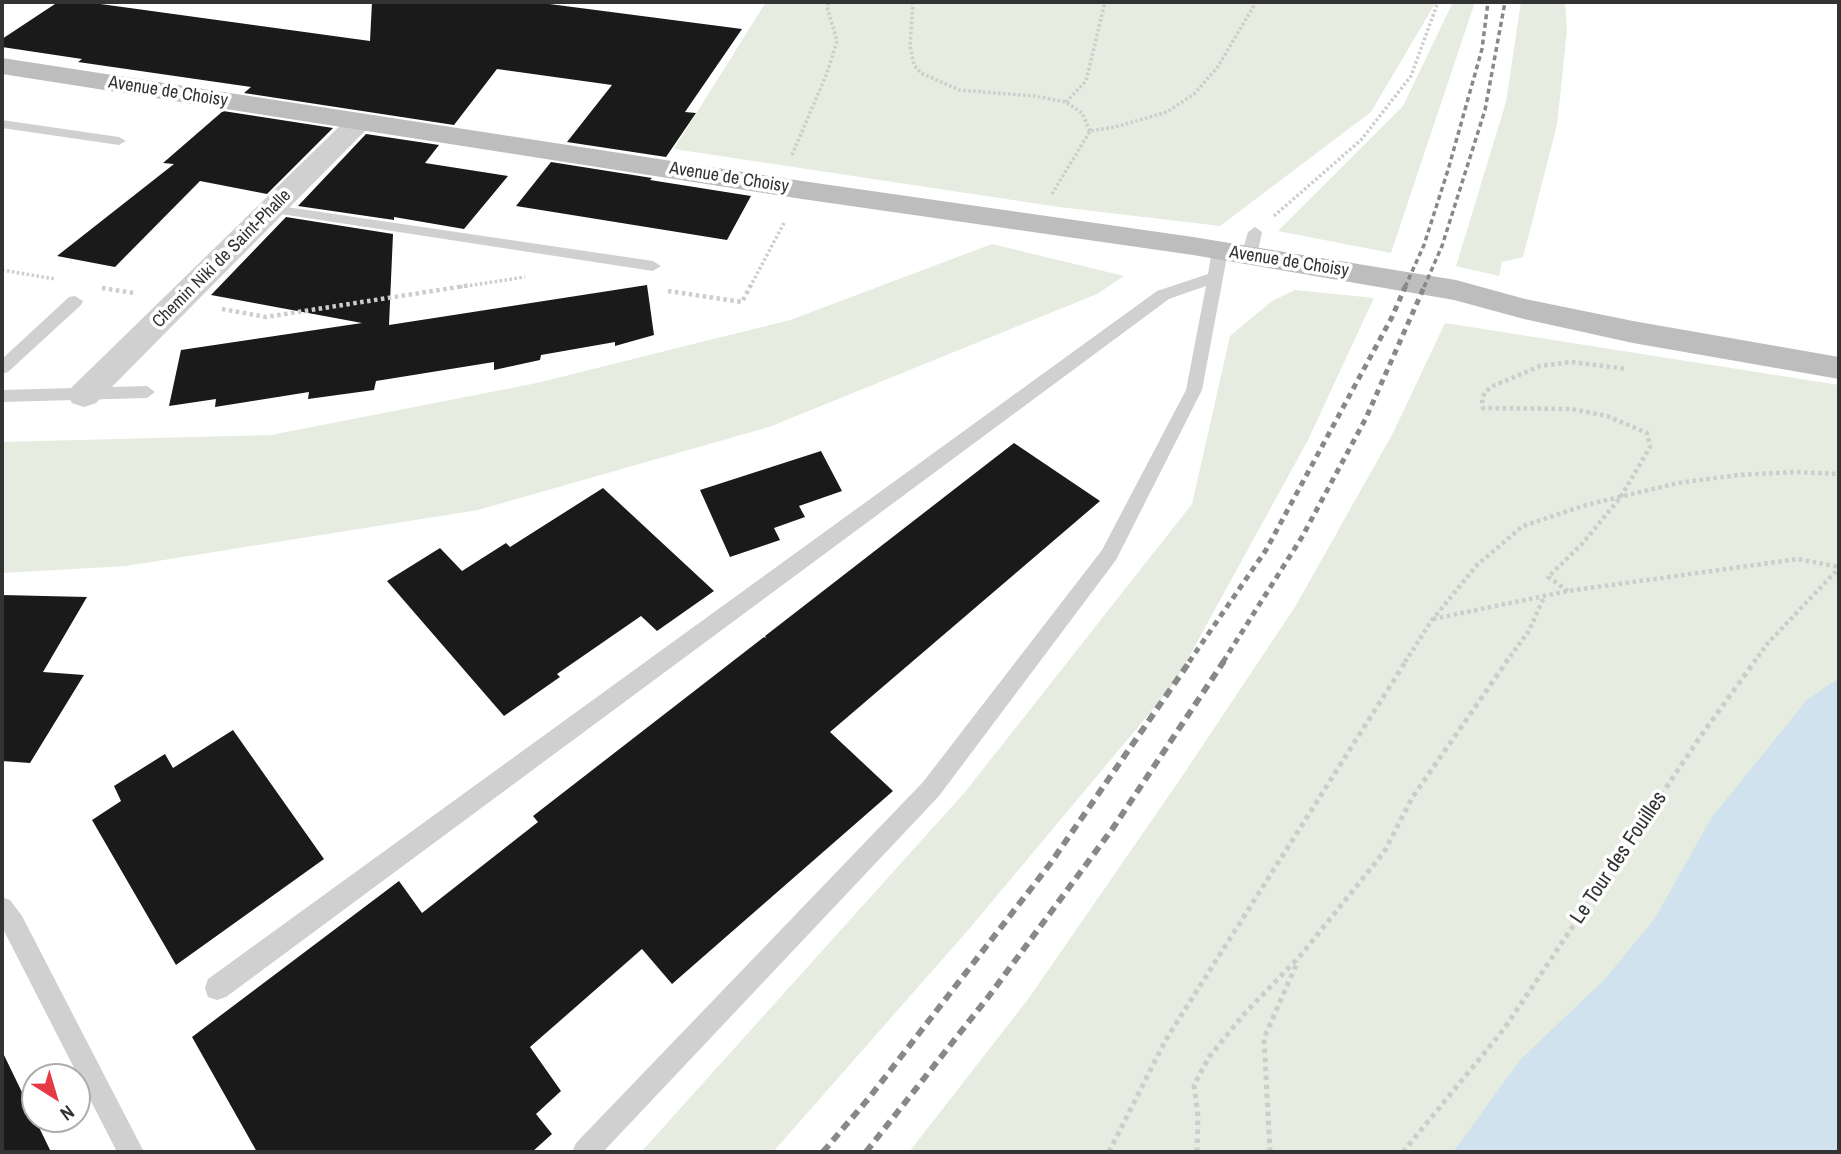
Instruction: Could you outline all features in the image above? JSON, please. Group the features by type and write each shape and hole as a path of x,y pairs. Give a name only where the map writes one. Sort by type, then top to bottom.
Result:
{"main road":[{"name":"Avenue de Choisy","path":"2,66 358,123 1037,223 1456,290 1524,309 1633,332 1839,368"},
{"name":"Avenue de Choisy","path":"1456,290 1532,293 1839,342"}],"street":[{"name":"Chemin Niki de Saint-Phalle","path":"84,395 358,123"}],"lane":[{"path":"2,124 119,141"},
{"path":"273,209 653,266"},
{"path":"218,988 1163,295 1235,254"},
{"path":"585,1152 931,789 1109,555 1194,390 1235,254"},
{"path":"2,368 75,301"},
{"path":"2,396 147,392"},
{"path":"2,908 14,924 131,1152"}],"path":[{"path":"660,290 742,302 810,174 785,171 827,73 837,41 827,7 829,2"},
{"path":"913,2 910,46 914,65 921,73 959,90 1035,96 1066,102 1082,113 1090,131"},
{"path":"1066,102 1086,81 1105,2"},
{"path":"1037,223 1059,180 1090,131 1115,127 1167,112 1194,94 1217,68 1256,2"},
{"path":"1235,254 1361,140 1411,76 1438,2"},
{"path":"2,270 56,280"},
{"path":"97,287 266,317 536,275"},
{"path":"1567,591 1548,577 1582,544 1620,498 1650,446 1647,433 1607,416 1572,409 1483,408 1482,399 1485,392 1493,386 1539,366 1571,362 1629,369"},
{"path":"1109,1152 1165,1041 1432,620 1477,565 1523,527 1586,505 1678,483 1738,475 1795,472 1839,474"},
{"path":"1432,620 1567,591 1798,559 1839,567"},
{"name":"Le Tour des Fouilles","path":"1403,1152 1504,1029 1700,737 1768,643 1839,567"},
{"path":"1197,1152 1198,1116 1194,1085 1209,1057 1245,1013 1301,955 1384,852 1412,798 1452,737 1529,631 1544,597"},
{"path":"1269,1152 1264,1038 1301,955"}],"shaded area":[{"path":"766,2 1436,2 1371,112 1220,226 1059,207 674,149"},
{"path":"1453,2 1475,2 1391,253 1278,231 1403,106"},
{"path":"1521,2 1565,2 1567,30 1557,125 1523,257 1502,262 1499,276 1456,266 1506,102"},
{"path":"992,244 1124,276 1097,294 769,427 478,510 126,566 2,573 2,442 271,435 537,383 790,320"},
{"path":"1295,290 1374,298 1308,440 1174,684 969,929 773,1152 641,1152 965,792 1192,504 1230,336 1272,301"},
{"path":"1445,323 1839,385 1839,1152 909,1152 1029,998 1295,607 1393,433"}],"water":[{"path":"1839,678 1839,1152 1453,1152 1521,1059 1605,979 1655,918 1712,817 1807,700"}],"building":[{"path":"58,2 86,2 370,41 372,2 534,2 742,29 685,112 696,113 666,157 567,142 612,85 497,69 454,125 244,93 251,87 78,62 82,59 2,47 2,39"},
{"path":"223,111 333,128 267,194 200,181 115,267 57,256 174,164 163,163"},
{"path":"366,134 439,145 425,163 508,176 464,229 394,217 394,220 298,206"},
{"path":"551,162 751,196 727,240 516,206"},
{"path":"286,217 393,234 389,325 647,285 654,335 615,346 615,342 541,355 540,360 494,370 494,362 376,381 374,390 308,399 309,392 215,407 216,399 169,406 181,350 362,323 211,295"},
{"path":"1014,443 1100,501 830,732 893,791 672,984 642,949 530,1047 561,1091 536,1114 552,1134 532,1152 257,1152 192,1037 399,881 422,913 538,822 533,816 766,638 765,636"},
{"path":"821,451 842,491 799,506 805,517 774,528 780,540 730,557 700,490"},
{"path":"603,488 714,591 657,631 641,616 557,674 560,677 504,716 387,581 440,548 462,571 506,543 510,547"},
{"path":"2,595 87,597 43,672 84,675 30,763 2,761"},
{"path":"233,730 324,859 176,965 92,820 121,801 114,786 165,754 173,768"},
{"path":"2,1051 21,1090 21,1133 42,1133 51,1152 2,1152"}],"railway":[{"path":"1405,287 1424,245 1448,170 1482,49 1488,2"},
{"path":"1424,287 1442,246 1485,110 1505,2"},
{"path":"1189,662 1266,550 1392,317 1406,285"},
{"path":"1223,662 1302,537 1366,418 1425,285"},
{"path":"823,1152 869,1098 1050,864 1190,661"},
{"path":"866,1152 989,996 1113,828 1224,661"}]}
